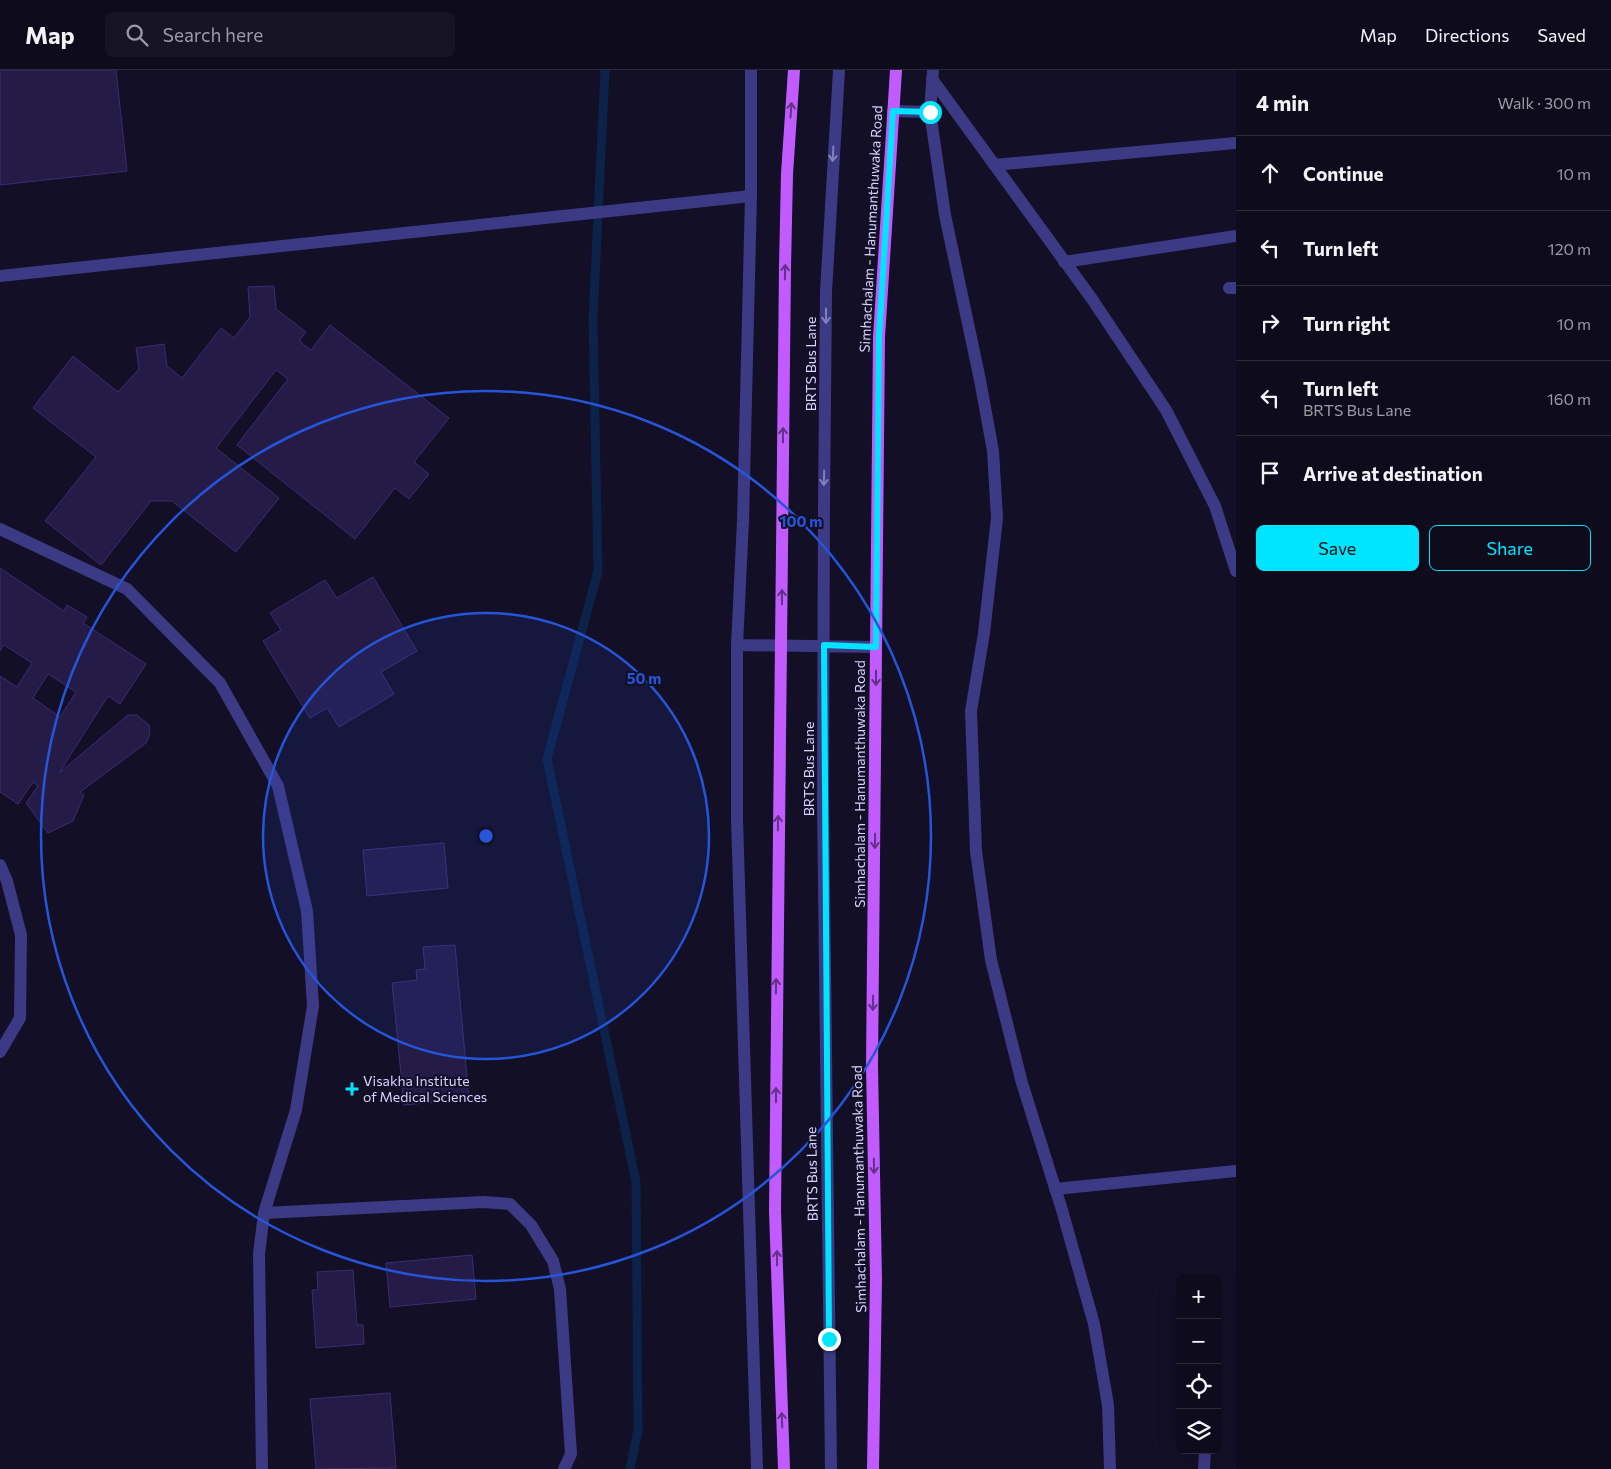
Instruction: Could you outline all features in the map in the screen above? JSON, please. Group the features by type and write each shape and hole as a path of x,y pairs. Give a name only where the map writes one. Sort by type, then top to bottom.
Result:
{"main road":[{"path":"784,1469 776,1211 777,869 782,646 785,258 787,174 794,70"},
{"name":"Simhachalam - Hanumanthuwaka Road","path":"872,1469 876,1279 872,1066 879,337 896,70"}],"street":[{"path":"751,70 751,196 743,521 737,644 737,818 757,1469"},
{"name":"BRTS Bus Lane","path":"831,1469 823,801 826,292 839,70"},
{"path":"932,75 930,112 945,215 993,451 997,518 984,633 971,711 976,851 992,960 1022,1084 1094,1324 1108,1405 1110,1469"},
{"path":"932,75 1166,410 1215,506 1236,571"},
{"path":"893,111 930,112"},
{"path":"994,165 1236,143"},
{"path":"0,276 751,196"},
{"path":"1064,262 1236,236"},
{"path":"0,529 127,589 220,683 278,786 307,911 313,1006 296,1110 264,1213 259,1254 262,1469"},
{"path":"737,644 876,647"},
{"path":"0,865 8,881 22,935 20,1018 0,1052"},
{"path":"1055,1189 1236,1171"},
{"path":"264,1213 484,1202 510,1204 531,1225 553,1260 560,1289 571,1454 564,1469"},
{"path":"1204,1469 1205,1454"}],"building":[{"path":"0,70 116,70 127,171 0,185"},
{"path":"274,286 276,309 306,332 299,341 311,350 330,325 449,418 414,462 429,474 409,499 395,488 355,539 237,445 288,379 276,370 216,448 279,498 236,552 172,501 151,501 101,565 45,521 96,457 33,408 73,356 118,392 139,369 136,348 164,344 167,366 182,378 221,328 234,338 250,317 248,287"},
{"path":"0,568 64,611 67,605 87,617 83,623 146,664 120,704 108,696 59,773 128,715 137,715 149,725 150,734 146,743 80,792 84,795 73,821 48,833 26,803 38,786 33,782 18,804 0,792 0,676 17,687 32,663 4,645 0,651","holes":["48,674 76,692 60,717 33,698"]},
{"path":"373,577 417,651 381,672 394,694 339,727 327,708 310,718 263,641 281,630 270,613 325,580 337,598"},
{"path":"444,843 448,888 367,896 363,850"},
{"path":"455,945 469,1099 404,1105 392,983 417,980 416,970 425,969 423,947"},
{"path":"472,1255 476,1299 390,1307 386,1263"},
{"path":"353,1270 357,1325 363,1325 364,1344 316,1348 312,1290 318,1290 317,1272"},
{"path":"390,1393 396,1468 316,1469 310,1399"}],"waterway":[{"path":"605,70 593,319 598,571 547,759 636,1182 638,1430 630,1469"}],"place":[{"name":"Visakha Institute of Medical Sciences","path":"352,1089"}],"route":[{"path":"829,1339 826,1107 827,996 823,801 824,645 876,647 879,337 893,111 930,112"}]}
